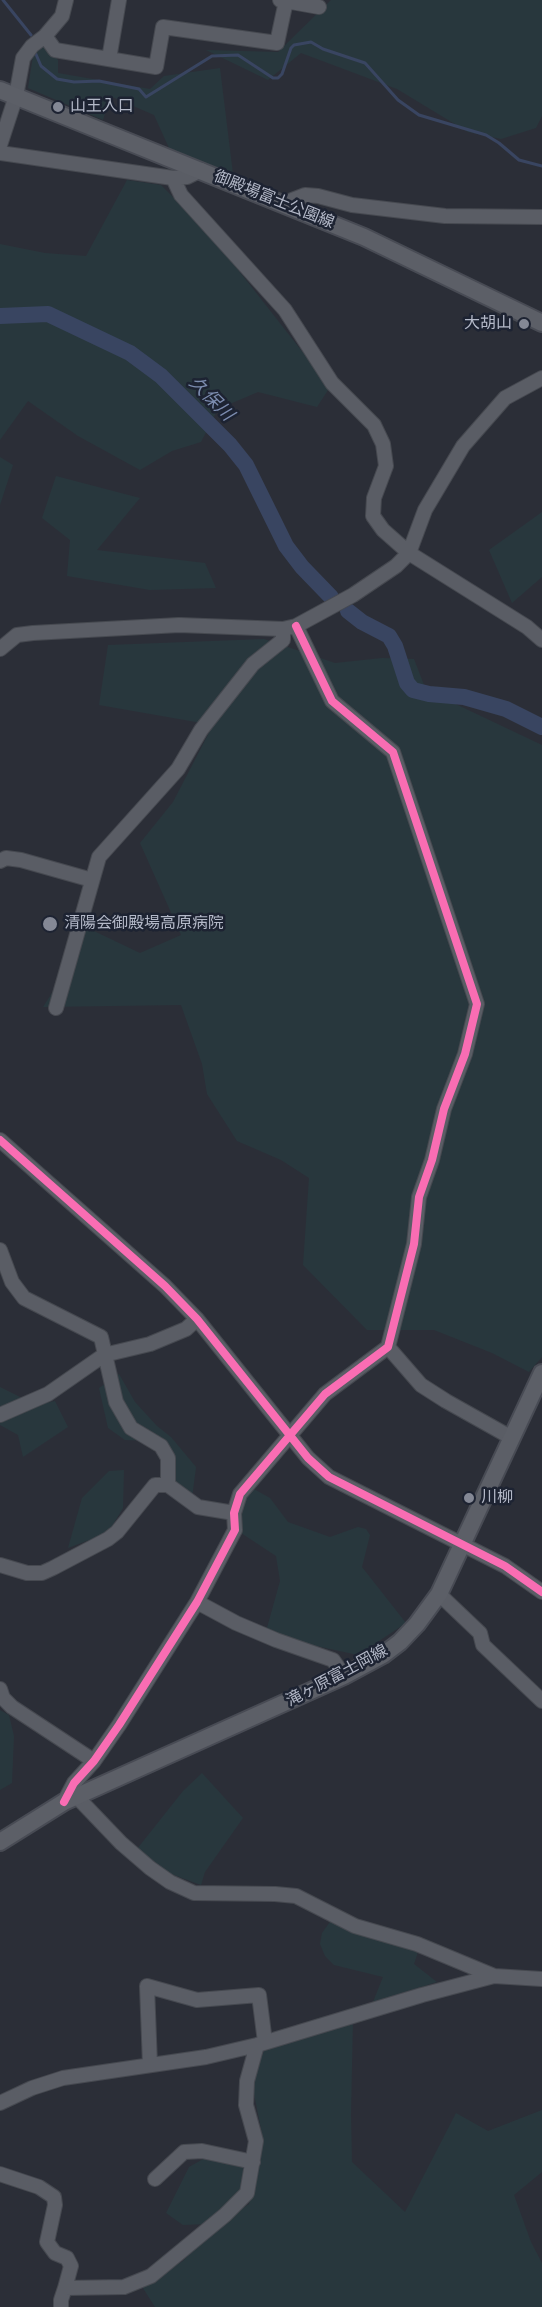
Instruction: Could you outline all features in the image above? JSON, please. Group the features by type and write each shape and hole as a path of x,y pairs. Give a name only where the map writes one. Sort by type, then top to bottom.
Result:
{"main road":[{"name":"御殿場富士公園線","path":"8,93 286,204 423,264 542,323"},
{"name":"滝ヶ原富士岡線","path":"0,1842 71,1800 345,1676 383,1656 400,1642 417,1624 439,1594 542,1373"}],"street":[{"path":"0,145 8,93 23,58 62,16 66,0"},
{"path":"109,59 119,0"},
{"path":"45,36 55,50 156,67 163,27 277,43 283,0 319,7"},
{"path":"0,153 173,178 187,177 201,170"},
{"path":"173,178 181,195 285,310 332,383 374,425 383,444 386,466 374,498 373,516 384,530 409,553 527,627 542,640"},
{"path":"286,204 305,195 318,196 352,206 445,216 542,217"},
{"path":"0,649 16,635 33,633 179,624 290,627 353,595 396,566 409,553 425,510 463,446 505,398 542,378"},
{"path":"56,1008 99,857 178,769 201,730 253,664 282,640 290,627"},
{"path":"290,627 333,701 393,752 477,1004 465,1054 444,1109 432,1160 419,1197 414,1244 388,1347 325,1394 240,1494 234,1513 235,1530 197,1602 119,1725 94,1761 74,1783 71,1800 150,1868 170,1882 194,1893 296,1896 355,1926 417,1944 494,1977"},
{"path":"0,861 6,858 21,860 92,880"},
{"path":"0,1140 165,1286 197,1319 308,1458 329,1478 505,1566 542,1592"},
{"path":"0,1250 12,1282 24,1298 100,1336 116,1402 131,1428 161,1446 168,1458 168,1485"},
{"path":"0,1415 48,1395 104,1355 150,1344 186,1329 197,1319"},
{"path":"388,1347 421,1384 446,1401 512,1438"},
{"path":"0,1565 27,1573 42,1573 108,1539 155,1485 168,1485 198,1507 234,1513"},
{"path":"439,1594 480,1632 483,1645 542,1701"},
{"path":"197,1602 265,1635 333,1660 345,1676"},
{"path":"0,1689 3,1698 12,1707 94,1761"},
{"path":"0,2103 32,2088 63,2078 206,2057 261,2044 422,1995 494,1977 542,1979"},
{"path":"65,2288 124,2287 151,2276 225,2215 247,2193 256,2141 246,2105 247,2081 261,2044 259,1995 197,2000 147,1986 150,2065"},
{"path":"155,2178 184,2152 202,2151 253,2162"},
{"path":"0,2174 39,2187 54,2197 55,2205 47,2242 55,2253 67,2258 71,2266 61,2307"}],"shaded area":[{"path":"331,0 542,0 542,116 536,128 501,139 468,132 397,89 301,53 268,80 206,50 278,52"},
{"path":"44,45 58,60 58,73 150,89 164,76 220,68 233,174 169,148 154,115 110,96 103,120 28,88 33,56"},
{"path":"127,180 161,185 210,234 330,387 317,407 258,392 218,409 201,442 172,451 140,470 78,436 28,401 0,440 0,244 45,253 86,256"},
{"path":"0,457 13,465 0,505"},
{"path":"56,476 140,498 97,550 205,563 216,588 150,590 67,576 70,540 42,518"},
{"path":"542,512 542,577 512,603 489,550"},
{"path":"264,639 335,663 382,658 414,659 426,690 542,745 542,1357 529,1372 492,1353 434,1330 367,1330 303,1265 309,1178 281,1160 237,1141 207,1094 202,1064 181,1005 43,1007 69,966 75,922 140,953 181,935 140,843 173,802 213,725 99,705 108,645"},
{"path":"119,1374 135,1402 157,1426 171,1437 196,1467 192,1498 173,1483 152,1441 125,1440 108,1428 99,1388"},
{"path":"0,1387 36,1405 55,1401 68,1427 23,1457 18,1435 0,1425"},
{"path":"124,1470 123,1508 108,1533 68,1548 82,1498 109,1471"},
{"path":"252,1488 270,1498 288,1522 330,1537 358,1527 366,1529 370,1535 362,1567 406,1623 358,1655 265,1635 280,1581 276,1556 238,1531 235,1512"},
{"path":"0,1710 9,1715 14,1736 12,1783 0,1790"},
{"path":"202,1773 243,1818 205,1872 201,1885 171,1874 137,1849 183,1791"},
{"path":"332,1919 419,1949 414,1964 437,1982 373,2002 383,1977 334,1965 325,1956 320,1944 322,1933"},
{"path":"353,2018 352,2162 405,2212 456,2113 488,2131 542,2110 542,2172 514,2195 531,2242 542,2263 542,2307 155,2307 141,2285 183,2261 213,2228 249,2204 263,2139 252,2084 265,2048"},
{"path":"205,2158 249,2164 248,2187 206,2224 183,2225 166,2213 189,2167"}],"waterway":[{"path":"3,0 31,35"},
{"path":"35,52 41,66 57,79 74,82 99,81 139,89 146,97 212,56 238,55 273,78 278,78 282,74 291,48 294,45 311,42 323,49 365,63 398,100 419,115 486,135 519,160 542,166"},
{"name":"久保川","path":"0,316 48,314 130,353 161,376 230,445 246,465 286,546 302,567 331,597"},
{"name":"久保川","path":"348,611 362,622 389,636 395,646 407,683 413,690 464,697 506,709 542,727"}],"cycle path":[{"path":"64,1802 74,1783 94,1761 119,1725 197,1602 235,1530 234,1513 240,1494 325,1394 388,1347 414,1244 419,1197 432,1160 444,1109 465,1054 477,1004 393,752 332,701 296,626"},
{"path":"0,1140 165,1286 197,1319 308,1458 329,1477 505,1566 542,1592"}],"place":[{"name":"山王入口","path":"58,107"},
{"name":"大胡山","path":"524,324"},
{"name":"清陽会御殿場高原病院","path":"50,924"},
{"name":"川柳","path":"469,1498"}]}
